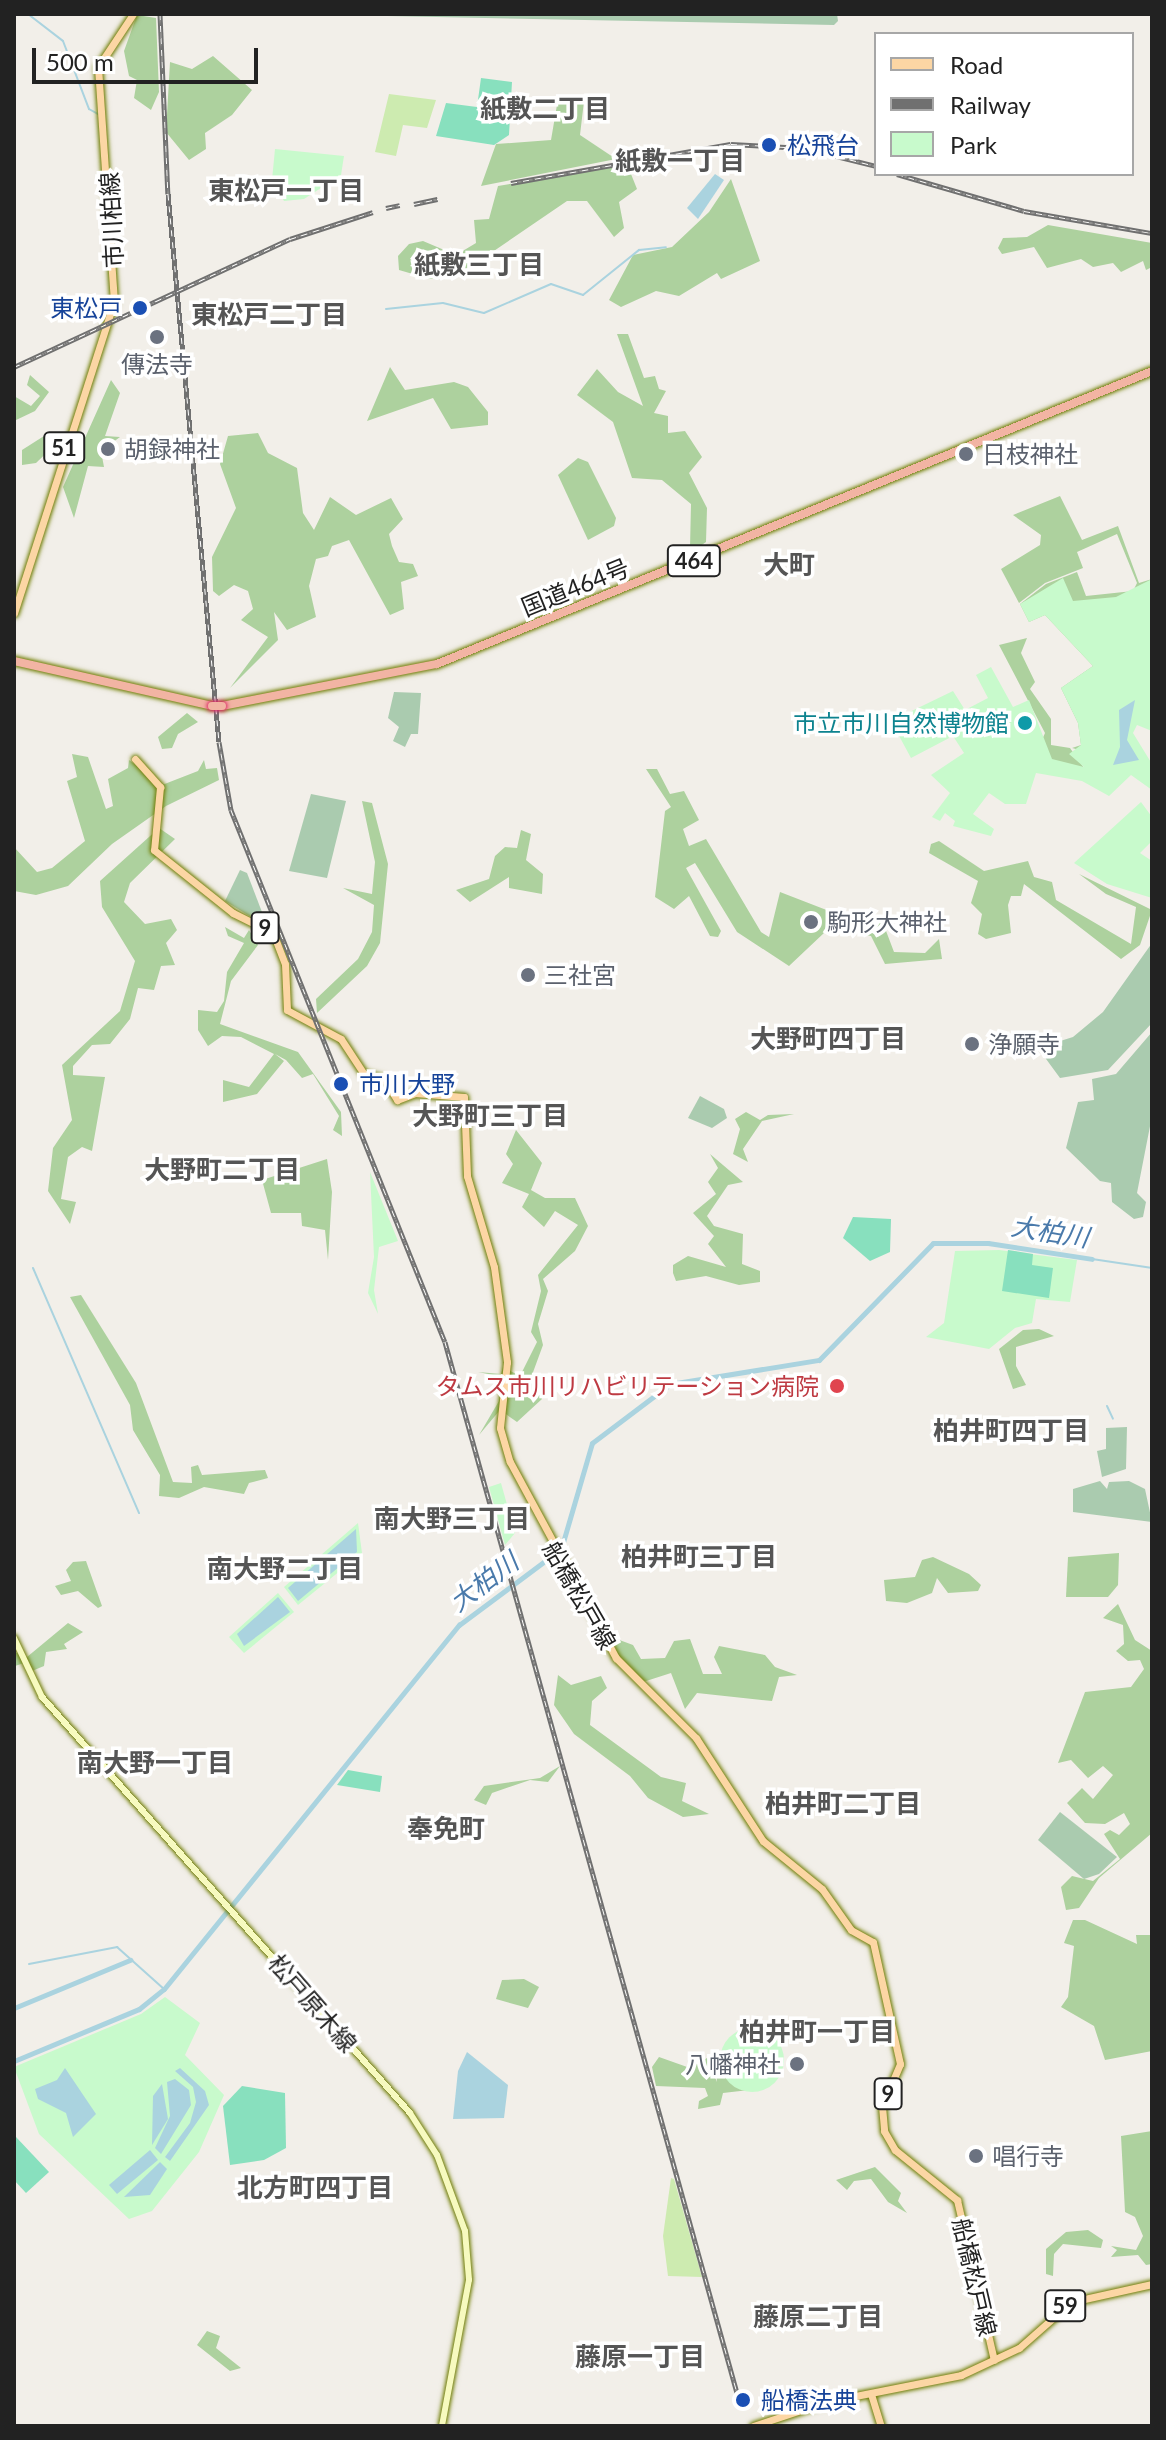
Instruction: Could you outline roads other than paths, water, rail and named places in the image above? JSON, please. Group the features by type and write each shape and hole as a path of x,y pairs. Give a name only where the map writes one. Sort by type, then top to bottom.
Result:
{"highway":[{"name":"国道464号","path":"14,661 212,706 437,664 1152,371"}],"main road":[{"name":"市川柏線","path":"14,613 114,302 98,67 133,14"},
{"name":"船橋松戸線","path":"135,759 160,787 154,850 242,919 273,933 285,964 287,1010 341,1039 364,1074 384,1079 397,1100 415,1093 464,1097 467,1176 494,1267 507,1362 500,1428 510,1462 616,1658 696,1738 763,1841 822,1889 851,1930 873,1942 900,2064 882,2106 884,2131 895,2150 957,2200 994,2360"},
{"name":"松戸原木線","path":"14,1638 42,1697 410,2113 446,2174 465,2231 469,2280 442,2426"},
{"name":"59","path":"994,2360 1022,2346 1071,2302 1152,2284"},
{"path":"753,2426 871,2394 944,2380 994,2360"},
{"path":"871,2394 881,2426"}],"water":[{"path":"715,174 724,180 698,219 687,208"},
{"path":"1135,700 1127,740 1139,760 1113,765 1120,747 1119,710"},
{"path":"356,1529 357,1552 298,1601 288,1588"},
{"path":"278,1597 290,1612 244,1646 237,1634"},
{"path":"467,2052 508,2085 504,2118 453,2119 458,2071"},
{"path":"65,2068 96,2114 73,2137 66,2113 38,2099 35,2089 57,2080"},
{"path":"180,2068 205,2091 209,2105 170,2161 165,2157 190,2123 196,2102 193,2087 175,2071"},
{"path":"175,2079 189,2090 191,2105 161,2154 155,2148 170,2116 167,2082"},
{"path":"162,2084 168,2119 152,2145 153,2096"},
{"path":"150,2150 158,2160 117,2194 109,2185"},
{"path":"160,2162 167,2169 150,2195 124,2197"}],"waterway":[{"path":"28,14 63,41 89,109 98,114"},
{"path":"386,309 443,303 484,313 551,284 583,295 639,250 666,247"},
{"name":"大柏川","path":"14,2061 139,2009 164,1989 459,1625 561,1549 592,1443 670,1384 819,1360 933,1243 988,1243 1092,1259"},
{"name":"大柏川","path":"1092,1259 1152,1268"},
{"path":"33,1268 139,1513"},
{"path":"1107,1406 1113,1419"},
{"path":"29,1964 117,1947 164,1989"},
{"path":"14,2008 130,1960"}],"railway":[{"path":"160,14 168,194 219,742 231,810 445,1342 737,2393"},
{"path":"511,183 731,144 804,148 874,166"},
{"path":"904,176 1024,211 1152,233"},
{"path":"414,204 437,199"},
{"path":"386,208 400,205"},
{"path":"14,367 290,239 373,212"}],"place":[{"name":"松飛台","path":"769,145"},
{"name":"東松戸","path":"140,308"},
{"name":"傳法寺","path":"157,337"},
{"name":"胡録神社","path":"108,449"},
{"name":"日枝神社","path":"966,454"},
{"name":"市立市川自然博物館","path":"1025,723"},
{"name":"駒形大神社","path":"811,922"},
{"name":"三社宮","path":"528,975"},
{"name":"浄願寺","path":"972,1044"},
{"name":"市川大野","path":"341,1084"},
{"name":"タムス市川リハビリテーション病院","path":"837,1386"},
{"name":"八幡神社","path":"797,2064"},
{"name":"唱行寺","path":"976,2156"},
{"name":"船橋法典","path":"743,2400"}],"district":[{"name":"紙敷二丁目","path":"545,109"},
{"name":"紙敷一丁目","path":"680,161"},
{"name":"東松戸一丁目","path":"286,191"},
{"name":"紙敷三丁目","path":"479,265"},
{"name":"東松戸二丁目","path":"269,315"},
{"name":"大町","path":"789,565"},
{"name":"大野町四丁目","path":"828,1039"},
{"name":"大野町三丁目","path":"490,1116"},
{"name":"大野町二丁目","path":"222,1170"},
{"name":"柏井町四丁目","path":"1011,1431"},
{"name":"南大野三丁目","path":"452,1519"},
{"name":"柏井町三丁目","path":"699,1557"},
{"name":"南大野二丁目","path":"285,1569"},
{"name":"南大野一丁目","path":"155,1763"},
{"name":"柏井町二丁目","path":"843,1804"},
{"name":"奉免町","path":"446,1829"},
{"name":"柏井町一丁目","path":"817,2032"},
{"name":"北方町四丁目","path":"315,2188"},
{"name":"藤原二丁目","path":"818,2317"},
{"name":"藤原一丁目","path":"640,2357"}]}
